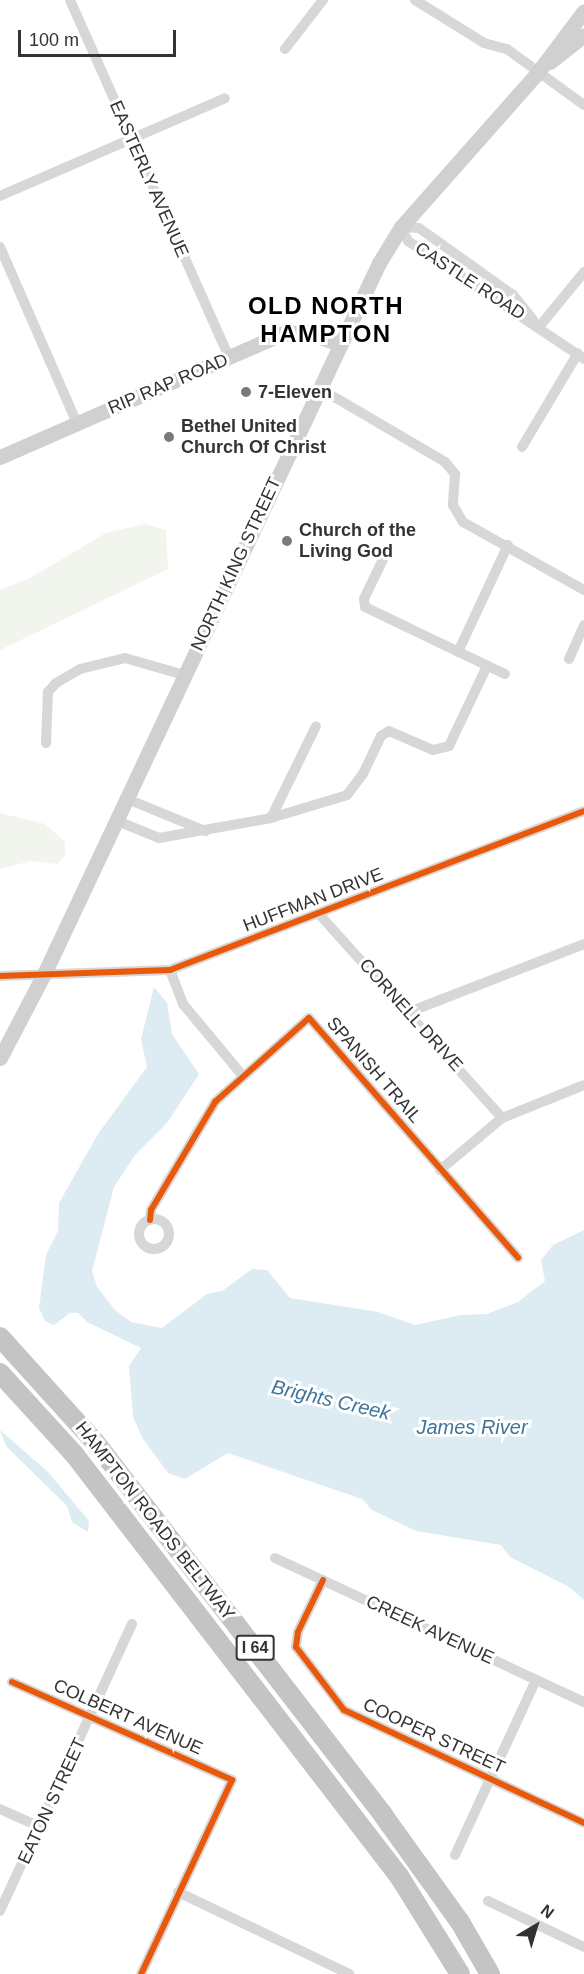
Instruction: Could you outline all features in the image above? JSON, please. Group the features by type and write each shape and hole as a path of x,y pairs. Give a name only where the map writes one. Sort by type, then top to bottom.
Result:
{"highway":[{"name":"HAMPTON ROADS BELTWAY","path":"0,1337 95,1442 270,1667 422,1867 490,1974"},
{"name":"HAMPTON ROADS BELTWAY","path":"0,1373 74,1454 399,1876 460,1974"}],"main road":[{"name":"NORTH KING STREET","path":"0,1058 45,972 379,263 401,227 538,72 584,11"},
{"name":"NORTH KING STREET","path":"538,72 584,34"},
{"name":"RIP RAP ROAD","path":"0,458 229,357 294,332 314,334 339,344"}],"street":[{"name":"EASTERLY AVENUE","path":"70,0 229,357"},
{"path":"285,49 323,0"},
{"path":"415,0 484,43 507,49 584,105"},
{"path":"0,196 132,141 225,98"},
{"name":"CASTLE ROAD","path":"539,327 513,295 418,228 401,227 408,241 581,356"},
{"path":"0,247 77,423"},
{"path":"539,327 584,272"},
{"path":"522,447 581,356"},
{"path":"319,388 445,462 455,474 453,505 456,515 584,590"},
{"path":"458,652 508,545"},
{"path":"386,553 364,599 366,607 505,674"},
{"path":"569,659 584,625"},
{"path":"46,743 48,692 56,683 80,669 125,658 184,675"},
{"path":"115,820 159,838 208,832 271,818 347,795 363,774 381,736 389,731 433,750 449,746 487,666"},
{"path":"271,818 316,726"},
{"path":"125,798 208,832"},
{"name":"HUFFMAN DRIVE","path":"0,976 45,972 170,970 584,811"},
{"name":"CORNELL DRIVE","path":"319,914 502,1118"},
{"path":"409,1012 584,944"},
{"path":"170,970 183,1004 243,1076"},
{"name":"SPANISH TRAIL","path":"150,1220 151,1210 215,1102 309,1018 518,1258"},
{"path":"440,1170 502,1118 584,1085"},
{"name":"CREEK AVENUE","path":"275,1558 584,1702"},
{"name":"COOPER STREET","path":"323,1580 298,1632 296,1647 344,1710 584,1823"},
{"name":"EATON STREET","path":"0,1911 132,1624"},
{"path":"455,1855 536,1680"},
{"name":"COLBERT AVENUE","path":"12,1682 232,1780 178,1892"},
{"path":"0,1809 40,1827"},
{"path":"141,1974 178,1892 349,1974"},
{"path":"488,1901 584,1947"}],"shaded area":[{"path":"145,524 166,530 168,569 0,650 0,590 30,578 106,533"},
{"path":"0,813 45,824 65,842 65,855 58,864 31,861 0,869"}],"water":[{"name":"James River","path":"154,987 167,1003 172,1034 199,1074 167,1123 135,1155 114,1187 92,1271 97,1287 115,1310 131,1322 162,1328 207,1294 222,1291 252,1269 267,1270 290,1298 378,1312 415,1325 461,1315 487,1314 518,1302 545,1281 541,1260 553,1245 584,1230 584,1600 569,1587 510,1557 501,1545 416,1531 372,1510 362,1499 228,1453 185,1479 168,1473 143,1439 133,1417 129,1366 141,1348 87,1322 78,1313 70,1313 54,1325 45,1321 39,1308 46,1255 58,1231 59,1203 98,1134 147,1067 141,1039"},
{"path":"0,1430 48,1472 89,1521 88,1532 72,1522 67,1506 6,1446"}],"cycle path":[{"path":"0,976 170,970 584,811"},
{"path":"150,1220 151,1210 215,1102 309,1018 518,1258"},
{"path":"323,1580 298,1632 296,1647 344,1710 584,1823"},
{"path":"12,1682 232,1780 141,1974"}],"place":[{"name":"7-Eleven","path":"246,392"},
{"name":"Bethel United Church Of Christ","path":"169,437"},
{"name":"Church of the Living God","path":"287,541"}],"district":[{"name":"OLD NORTH HAMPTON","path":"326,320"}],"water label":[{"name":"Brights Creek","path":"331,1400"}]}
